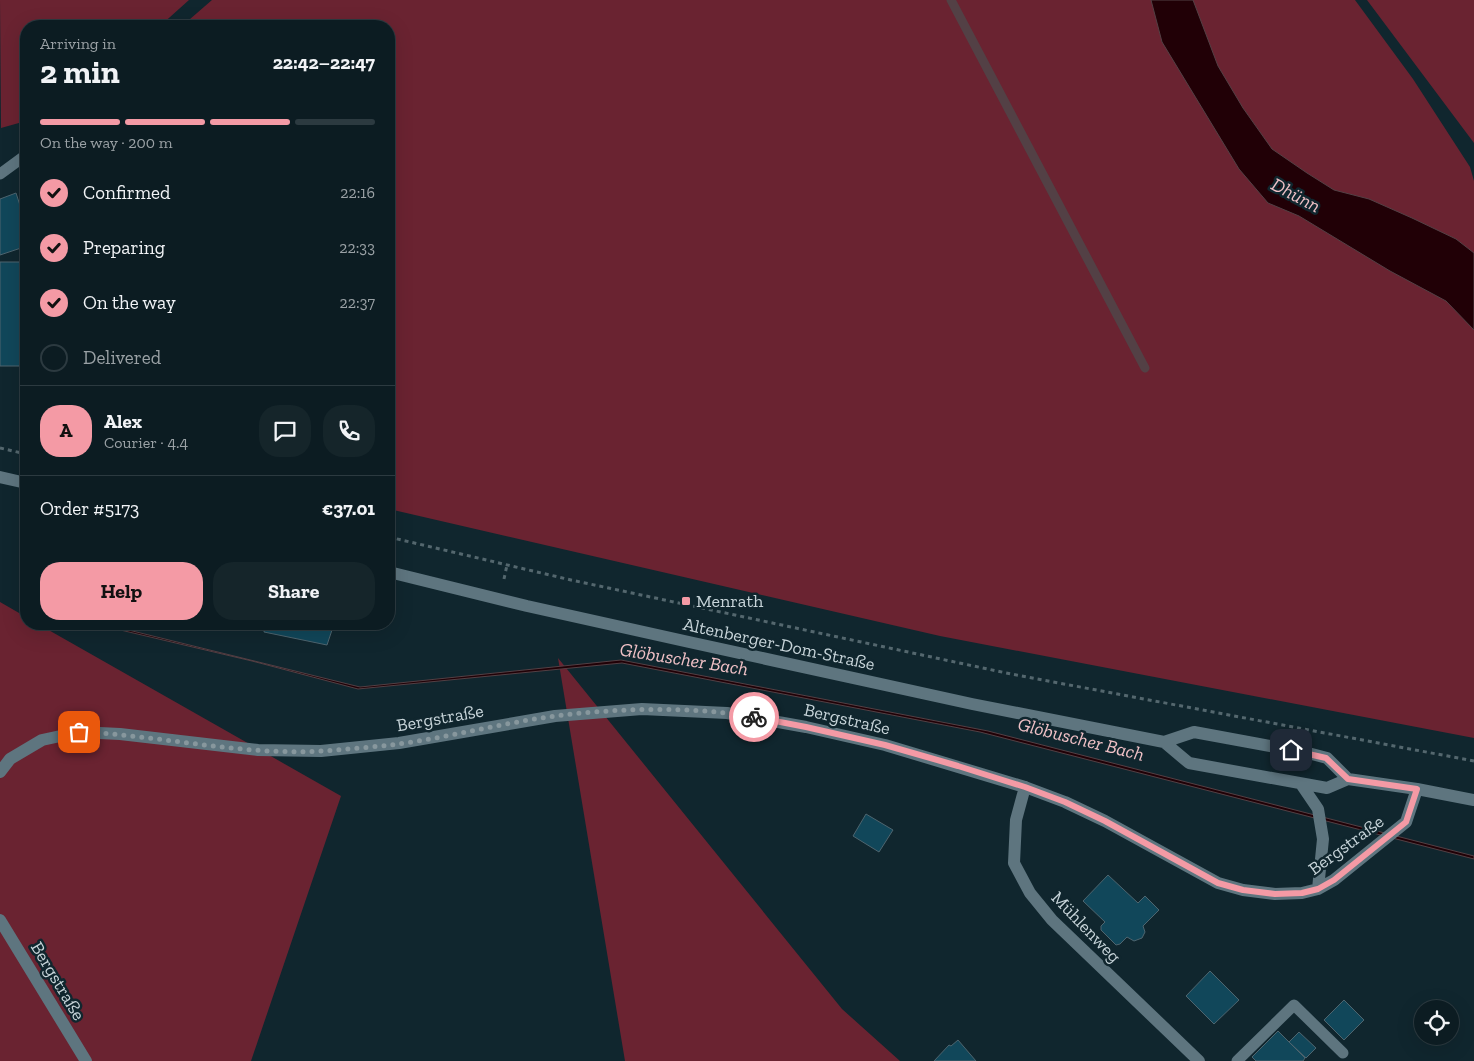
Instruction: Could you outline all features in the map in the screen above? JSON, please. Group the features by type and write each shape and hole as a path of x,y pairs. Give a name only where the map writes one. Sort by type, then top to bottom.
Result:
{"street":[{"path":"0,477 20,482"},
{"name":"Altenberger-Dom-Straße","path":"395,573 528,606 748,655 972,704 1164,742 1189,763 1326,788 1348,779 1474,800"},
{"name":"Bergstraße","path":"0,772 10,759 42,740 79,732 120,734 258,750 321,751 399,744 555,716 642,709 727,713 806,727 885,745 1025,787 1065,802 1105,821 1218,883 1243,890 1275,894 1302,893 1318,889 1334,880 1406,822 1417,789"},
{"name":"Altenberger-Dom-Straße","path":"1164,742 1194,732 1308,753 1326,758 1348,779"},
{"path":"1301,784 1318,809 1323,839 1318,889"},
{"name":"Mühlenweg","path":"1025,787 1016,820 1014,864 1030,893 1052,920 1198,1061"},
{"name":"Bergstraße","path":"0,920 86,1061"}],"lane":[{"path":"0,174 20,159"},
{"path":"1237,1061 1294,1005 1343,1053"}],"path":[{"path":"0,448 20,453"},
{"path":"395,539 581,582 1011,674 1474,761"}],"shaded area":[{"path":"0,0 189,0 167,20 20,20 20,123 1,128"},
{"path":"212,0 1355,0 1413,79 1470,167 1474,181 1474,738 940,636 395,510 395,20 189,20"},
{"path":"1367,0 1474,0 1474,143"},
{"path":"0,602 20,614 20,630 49,630 341,796 251,1061 0,1061"},
{"path":"558,658 842,1009 900,1061 625,1061"}],"water":[{"name":"Dhünn","path":"1151,0 1193,0 1218,66 1243,108 1272,149 1334,190 1369,199 1412,218 1456,239 1474,253 1474,330 1446,301 1390,271 1299,216 1268,203 1239,169 1162,42"},
{"name":"Glöbuscher Bach","path":"120,630 128,630 360,687 621,660 988,731 1474,856 1474,859 980,732 622,663 358,689 252,661"}],"building":[{"path":"16,193 20,205 20,248 0,255 0,199"},
{"path":"0,262 20,262 20,366 0,366"},
{"path":"264,630 332,630 327,645 264,632"},
{"path":"866,814 893,830 879,852 853,836"},
{"path":"1108,875 1138,903 1145,896 1159,910 1143,926 1145,932 1142,938 1134,941 1127,937 1120,944 1116,945 1101,930 1101,926 1105,922 1083,901"},
{"path":"1210,971 1239,1000 1214,1024 1186,996"},
{"path":"1344,1000 1364,1020 1344,1040 1324,1020"},
{"path":"1278,1031 1305,1058 1303,1061 1256,1061 1252,1057"},
{"path":"1299,1032 1316,1048 1306,1058 1289,1042"},
{"path":"958,1040 976,1061 934,1061 949,1045 951,1046"}],"waterway":[{"path":"951,0 1145,368"}],"way so far":[{"path":"79,732 120,734 258,750 321,751 399,744 555,716 642,709 727,713 754,717"}],"place":[{"name":"Menrath","path":"686,601"}],"route":[{"path":"754,717 885,745 1025,787 1065,802 1105,821 1218,883 1243,890 1275,894 1302,893 1318,889 1334,880 1406,822 1417,789 1348,779 1326,758 1291,750"}]}
